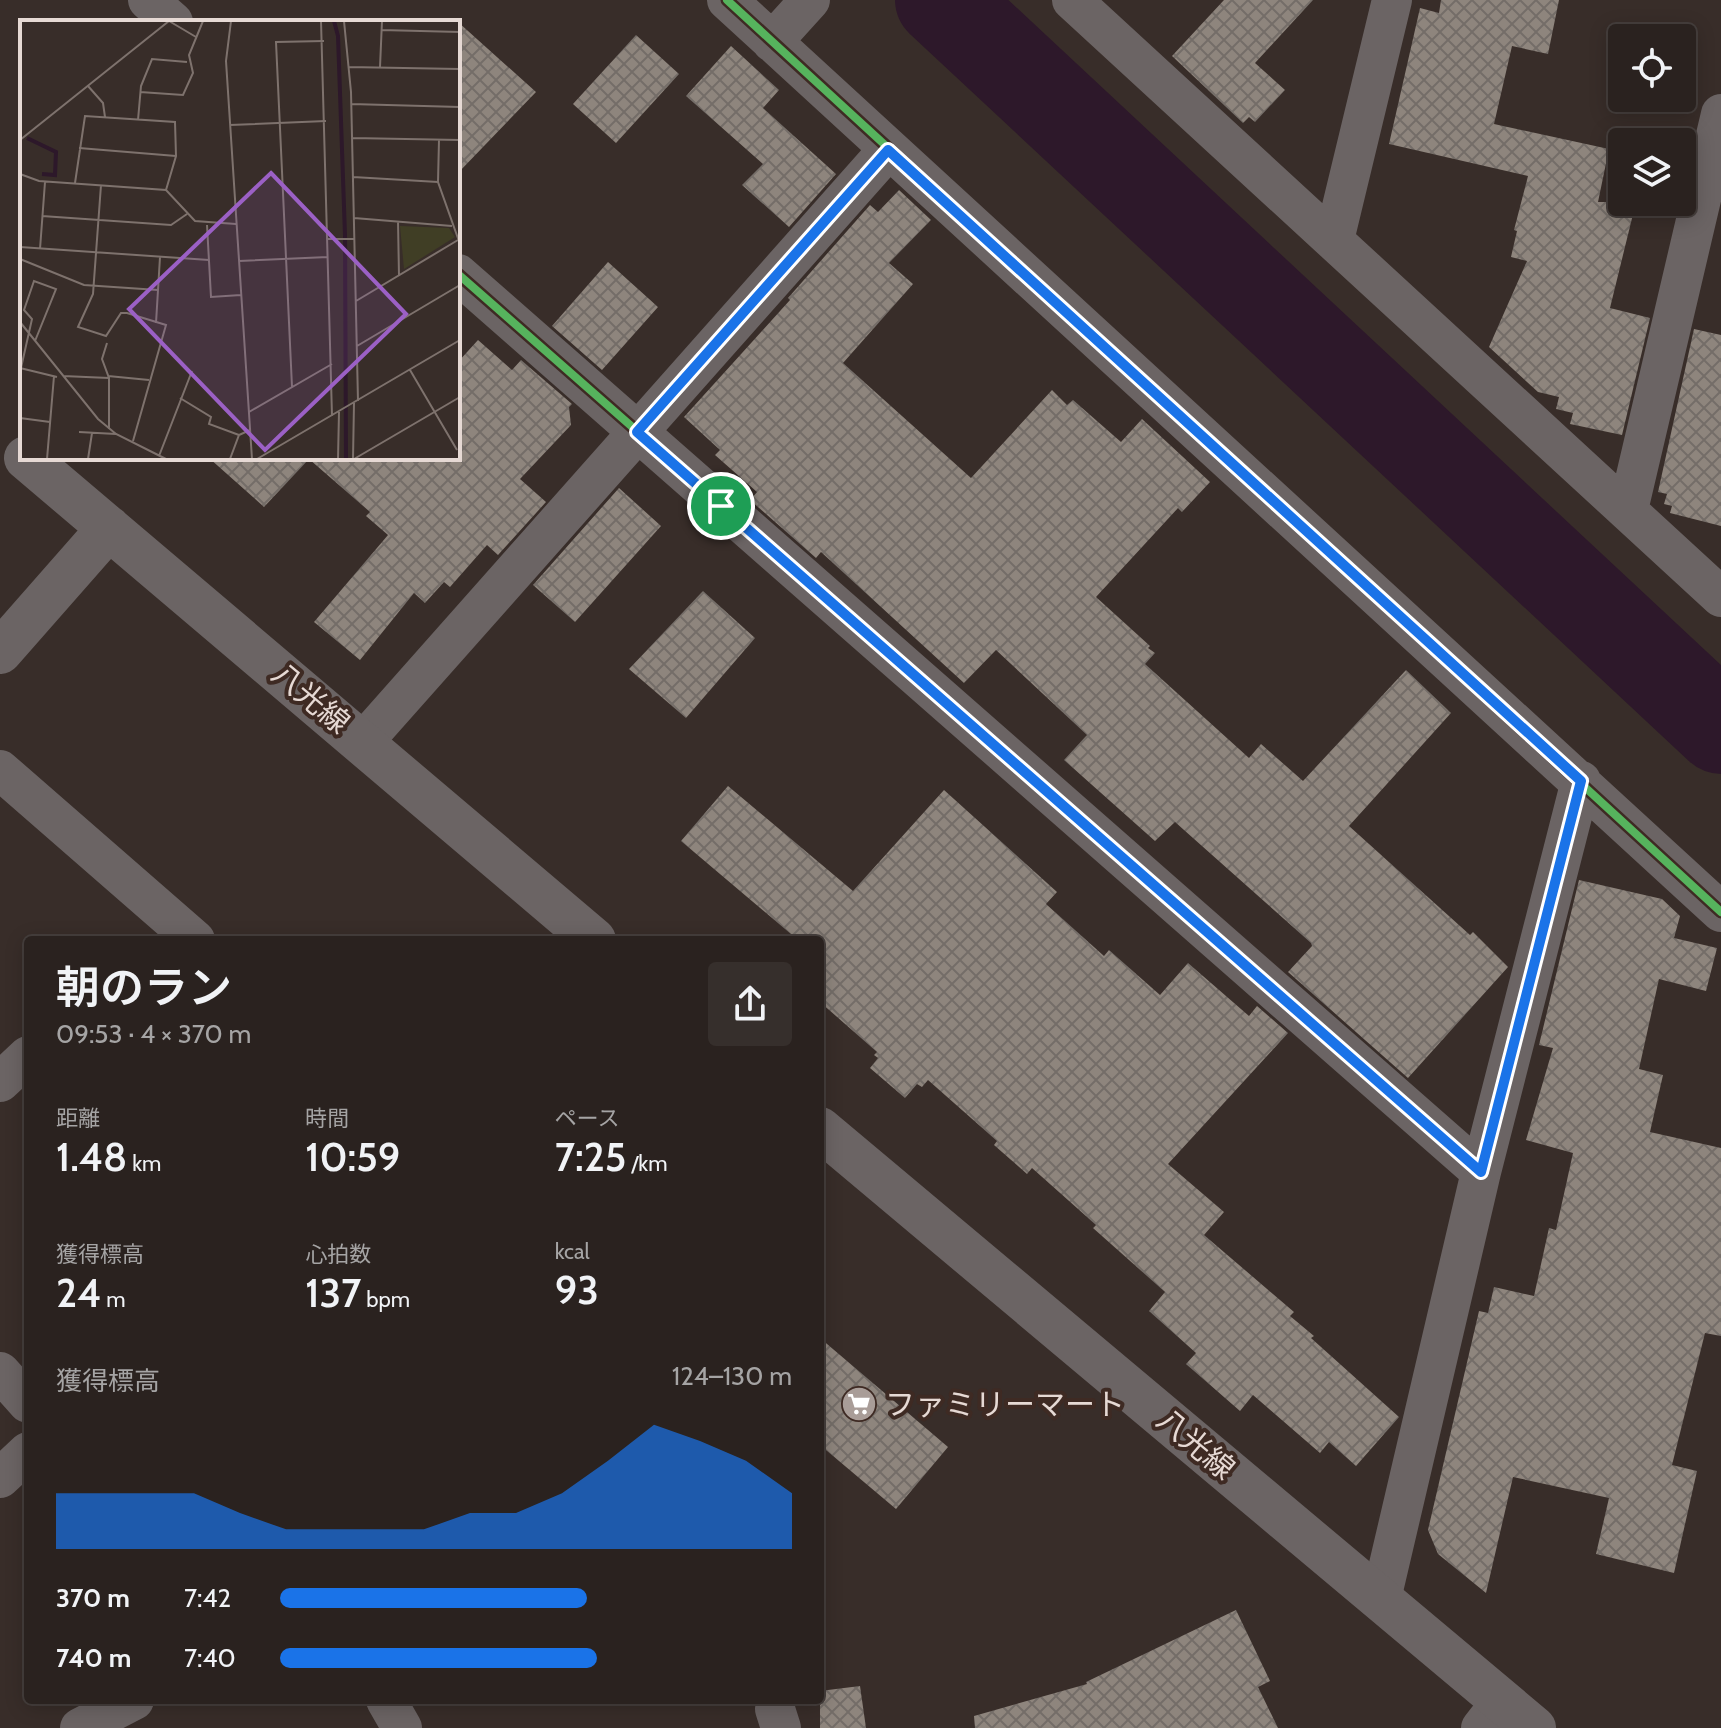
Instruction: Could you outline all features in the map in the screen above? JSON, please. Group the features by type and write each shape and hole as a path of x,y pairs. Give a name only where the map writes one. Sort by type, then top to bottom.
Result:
{"street":[{"path":"148,0 171,20"},
{"path":"727,0 792,20 888,150 1721,912"},
{"path":"1072,0 1721,597"},
{"path":"1334,240 1392,0"},
{"path":"1628,510 1721,114"},
{"path":"363,742 888,150"},
{"path":"460,276 1481,1172"},
{"name":"八光線","path":"0,436 20,453"},
{"name":"八光線","path":"29,460 589,936"},
{"path":"0,652 109,528"},
{"path":"0,770 176,934"},
{"path":"1381,1599 1481,1172 1581,781"},
{"path":"0,1082 24,1060"},
{"name":"八光線","path":"824,1132 1381,1599 1506,1719"},
{"path":"0,1372 24,1399"},
{"path":"0,1478 24,1456"},
{"path":"80,1728 126,1704"},
{"path":"388,1704 402,1728"}],"building":[{"path":"1224,0 1313,0 1255,63 1285,90 1255,122 1249,117 1243,123 1172,56"},
{"path":"1441,0 1559,0 1548,54 1512,46 1494,124 1608,149 1598,202 1608,202 1608,216 1633,216 1610,308 1650,318 1622,435 1570,424 1573,413 1556,409 1559,397 1538,392 1489,347 1527,261 1511,257 1517,231 1514,230 1528,176 1389,144 1420,8 1439,13"},
{"path":"460,24 536,92 460,171"},
{"path":"636,35 679,74 616,143 573,104"},
{"path":"731,46 779,90 763,108 836,174 789,227 742,185 763,164 686,96"},
{"path":"899,190 931,220 889,263 913,284 843,363 971,478 1052,390 1067,405 1073,400 1121,442 1142,419 1210,482 1182,512 1178,508 1096,597 1150,646 1148,648 1155,653 1145,664 1249,758 1261,744 1303,781 1406,670 1451,713 1349,826 1470,935 1473,932 1508,967 1408,1078 1288,972 1312,946 1311,943 1175,822 1155,841 1064,760 1087,735 996,650 964,683 821,552 816,558 750,500 757,492 715,455 720,450 684,417 790,300 788,298 870,205 878,212"},
{"path":"608,262 658,307 602,370 552,326"},
{"path":"1694,329 1721,335 1721,526 1670,513 1672,506 1664,504 1667,494 1658,492"},
{"path":"478,340 512,370 521,360 572,404 569,407 571,425 520,479 546,502 498,555 487,545 450,587 444,582 425,603 414,593 360,660 314,622 388,535 366,516 370,512 310,460 460,460 460,360"},
{"path":"211,460 308,460 264,507"},
{"path":"619,488 661,526 575,622 533,585"},
{"path":"703,591 755,638 686,718 629,669"},
{"path":"728,786 853,891 944,790 1057,892 1046,904 1104,956 1109,950 1160,995 1188,963 1249,1016 1257,1006 1288,1033 1168,1164 1224,1212 1204,1235 1294,1312 1290,1316 1314,1336 1311,1338 1399,1417 1356,1466 1329,1442 1320,1453 1253,1395 1240,1411 1186,1364 1196,1353 1149,1311 1165,1292 1093,1228 1096,1225 1032,1168 1027,1174 994,1145 997,1141 928,1080 922,1087 917,1084 905,1098 870,1068 878,1058 874,1055 877,1052 824,1006 824,936 793,936 681,841"},
{"path":"1579,880 1662,899 1680,916 1674,938 1717,948 1706,991 1659,979 1639,1069 1663,1075 1650,1132 1721,1148 1721,1336 1705,1333 1672,1465 1697,1471 1674,1573 1596,1554 1609,1498 1513,1477 1486,1593 1438,1554 1428,1530 1479,1311 1488,1313 1494,1287 1534,1296 1549,1228 1556,1230 1573,1153 1526,1140 1553,1048 1539,1045"},
{"name":"ファミリーマート","path":"824,1341 948,1447 896,1509 824,1448"},
{"path":"1236,1610 1270,1681 1258,1687 1278,1728 975,1728 974,1716 1087,1684"},
{"path":"860,1686 866,1728 820,1728 820,1704 824,1704 824,1690"}],"waterway":[{"path":"941,0 1721,728"}],"cycle path":[{"path":"727,0 1721,912"},
{"path":"460,276 1481,1172"}],"place":[{"name":"ファミリーマート","path":"859,1404"}],"route":[{"path":"888,150 1581,781 1481,1172 721,506 637,432 888,150"}]}
